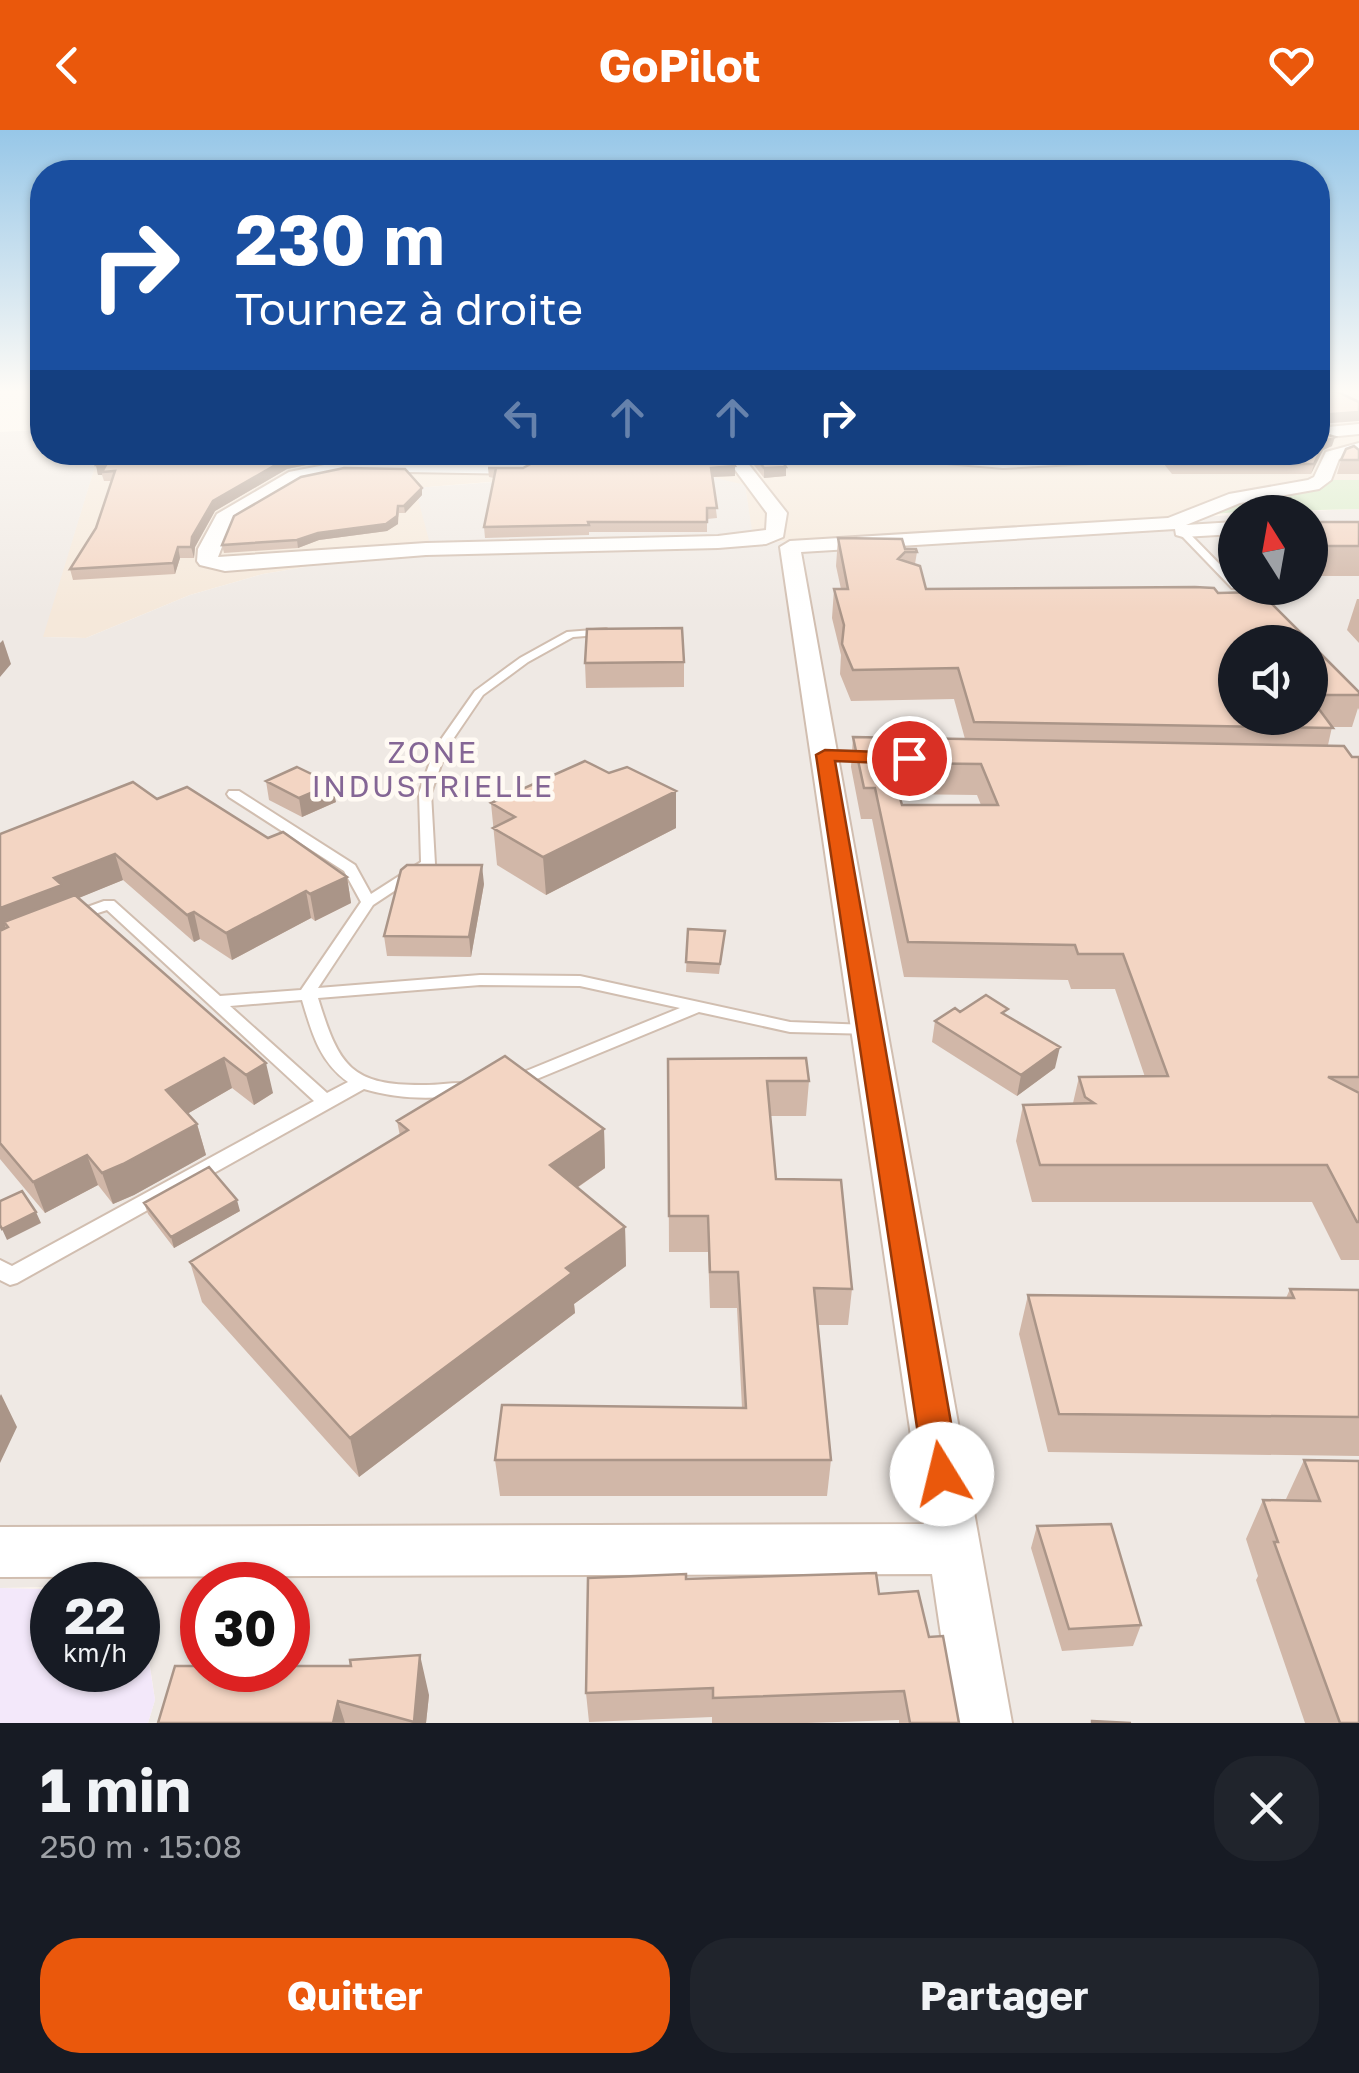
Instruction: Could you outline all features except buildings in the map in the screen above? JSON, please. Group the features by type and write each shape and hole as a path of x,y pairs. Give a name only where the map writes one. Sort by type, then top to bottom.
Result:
{"street":[{"path":"741,465 789,531 983,1723"},
{"path":"1176,528 1236,498 1313,485 1322,480 1328,465"},
{"path":"524,469 345,466 295,476 224,518 208,550 207,561 226,565 426,549 718,542 766,538 789,531 1218,528"},
{"path":"978,514 1023,516 1068,530"},
{"path":"0,1552 954,1548"}],"lane":[{"path":"1176,528 1218,569"},
{"path":"308,992 368,902 428,864 425,793 441,748 480,693 524,660 571,634 619,631"},
{"path":"825,755 883,757"},
{"path":"234,794 350,868 368,902"},
{"path":"51,926 109,904 326,1102"},
{"path":"214,1002 480,980 580,981 790,1027 868,1030"},
{"path":"308,992 330,1056 358,1084"},
{"path":"497,1084 517,1081 698,1007"},
{"path":"0,1268 10,1276 358,1084 438,1092 478,1086"}],"shaded area":[{"path":"0,465 95,465 43,637 86,638 190,595 263,574 347,560 433,555 415,488 676,468 745,485 754,543 1218,516 1218,605 1328,605 1328,510 1359,509 1359,1723 148,1723 154,1692 160,1692 160,1562 30,1562 30,1587 0,1588"},
{"path":"95,465 1359,465 1359,480 1332,480 1268,495 1218,495 1218,507 1165,519 753,543 745,486 674,467 416,488 434,555 347,560 263,574 190,595 86,638 42,637"},
{"path":"0,1588 30,1589 30,1692 154,1692 148,1723 0,1723"}],"green space":[{"path":"1332,480 1359,480 1359,509 1328,510 1328,495 1268,495"},
{"path":"1218,507 1218,514 1166,519"}],"district":[{"name":"ZONE INDUSTRIELLE","path":"433,769"}],"route":[{"path":"909,758 825,755 942,1474"}]}
